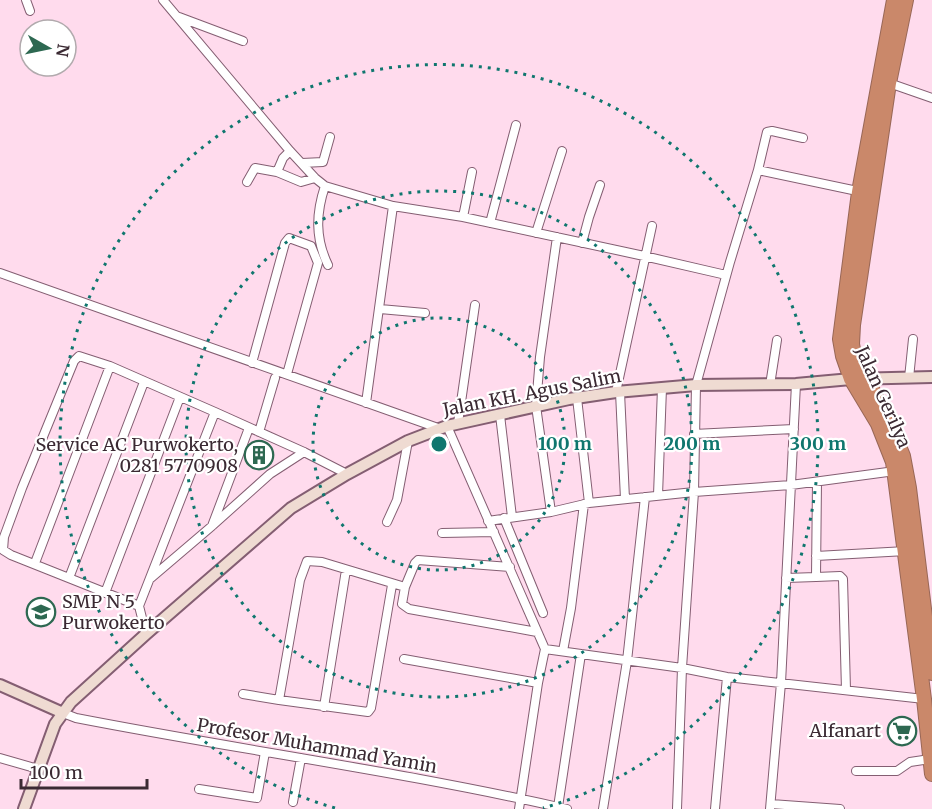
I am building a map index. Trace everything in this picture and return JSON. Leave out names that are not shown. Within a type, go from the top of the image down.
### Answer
[{"type":"highway","name":"Jalan Gerilya","points":[[894,0],[866,193],[852,335],[854,355],[889,422],[903,456],[932,774]]},
{"type":"highway","name":"Jalan Gerilya","points":[[906,0],[866,193],[840,339],[851,379],[885,438],[895,471],[907,519],[906,551],[922,648],[932,668]]},
{"type":"main road","name":"Jalan KH. Agus Salim","points":[[24,809],[55,724],[70,702],[291,508],[408,441],[447,426],[536,406],[618,392],[696,385],[770,385],[851,379],[932,377]]},
{"type":"main road","points":[[0,685],[63,713]]},
{"type":"street","points":[[26,0],[30,11]]},
{"type":"street","points":[[163,0],[290,151],[325,186],[393,206],[463,217],[726,275]]},
{"type":"street","points":[[177,17],[243,41]]},
{"type":"street","points":[[889,83],[932,98]]},
{"type":"street","points":[[490,223],[516,125]]},
{"type":"street","points":[[677,809],[682,668],[694,492],[696,385],[767,132],[772,131],[803,138]]},
{"type":"street","points":[[302,163],[323,162],[330,137]]},
{"type":"street","points":[[277,172],[283,158],[290,151]]},
{"type":"street","points":[[536,233],[562,151]]},
{"type":"street","points":[[247,182],[255,168],[277,172],[301,182],[315,178]]},
{"type":"street","points":[[758,170],[866,193]]},
{"type":"street","points":[[463,217],[472,172]]},
{"type":"street","points":[[582,243],[600,185]]},
{"type":"street","points":[[325,186],[320,201],[317,233],[328,265]]},
{"type":"street","points":[[366,403],[393,206]]},
{"type":"street","points":[[625,499],[618,392],[644,256],[652,226]]},
{"type":"street","points":[[551,512],[536,406],[556,237]]},
{"type":"street","points":[[252,363],[282,252],[287,240],[292,238],[311,246],[318,263],[287,374]]},
{"type":"street","points":[[0,273],[366,403],[447,426]]},
{"type":"street","points":[[475,305],[447,426],[545,649],[519,809]]},
{"type":"street","points":[[380,309],[425,313]]},
{"type":"street","points":[[909,378],[914,339]]},
{"type":"street","points":[[770,385],[777,340]]},
{"type":"street","points":[[139,606],[5,552],[2,545],[22,488],[76,358],[83,356],[110,366],[304,452],[347,474]]},
{"type":"street","points":[[35,563],[110,366]]},
{"type":"street","points":[[259,432],[275,378]]},
{"type":"street","points":[[69,578],[144,382]]},
{"type":"street","points":[[796,384],[782,683],[770,806],[840,809]]},
{"type":"street","points":[[658,495],[662,388]]},
{"type":"street","points":[[105,593],[180,397]]},
{"type":"street","points":[[563,651],[586,504],[577,398]]},
{"type":"street","points":[[146,634],[139,606],[215,412]]},
{"type":"street","points":[[500,415],[508,518],[543,613]]},
{"type":"street","points":[[212,526],[249,428]]},
{"type":"street","points":[[694,434],[794,429]]},
{"type":"street","points":[[387,522],[397,500],[408,441]]},
{"type":"street","points":[[151,579],[270,474],[304,452]]},
{"type":"street","points":[[488,521],[625,499],[791,485],[895,471]]},
{"type":"street","points":[[816,482],[816,577]]},
{"type":"street","points":[[603,809],[627,661],[645,497]]},
{"type":"street","points":[[442,533],[494,532]]},
{"type":"street","points":[[816,556],[906,551]]},
{"type":"street","points":[[524,565],[511,568],[418,560],[405,587],[402,604],[409,609],[537,632]]},
{"type":"street","points":[[279,700],[300,580],[307,561],[322,562],[392,585],[405,587]]},
{"type":"street","points":[[324,707],[345,570]]},
{"type":"street","points":[[786,578],[840,576],[843,579],[846,690]]},
{"type":"street","points":[[243,694],[364,713],[370,710],[392,585]]},
{"type":"street","points":[[545,649],[682,668],[728,677],[924,699]]},
{"type":"street","points":[[558,807],[582,654]]},
{"type":"street","points":[[404,659],[538,683]]},
{"type":"street","points":[[715,809],[728,677]]},
{"type":"street","name":"Profesor Muhammad Yamin","points":[[63,713],[87,720],[521,797],[567,809]]},
{"type":"street","points":[[199,789],[257,798],[265,752]]},
{"type":"street","points":[[0,758],[38,769]]},
{"type":"street","points":[[293,802],[301,758]]},
{"type":"street","points":[[856,771],[897,771],[910,762],[930,759]]},
{"type":"place","name":"Service AC Purwokerto, 0281 5770908","points":[[259,455]]},
{"type":"place","name":"SMP N 5 Purwokerto","points":[[41,612]]},
{"type":"place","name":"Alfanart","points":[[902,731]]}]
